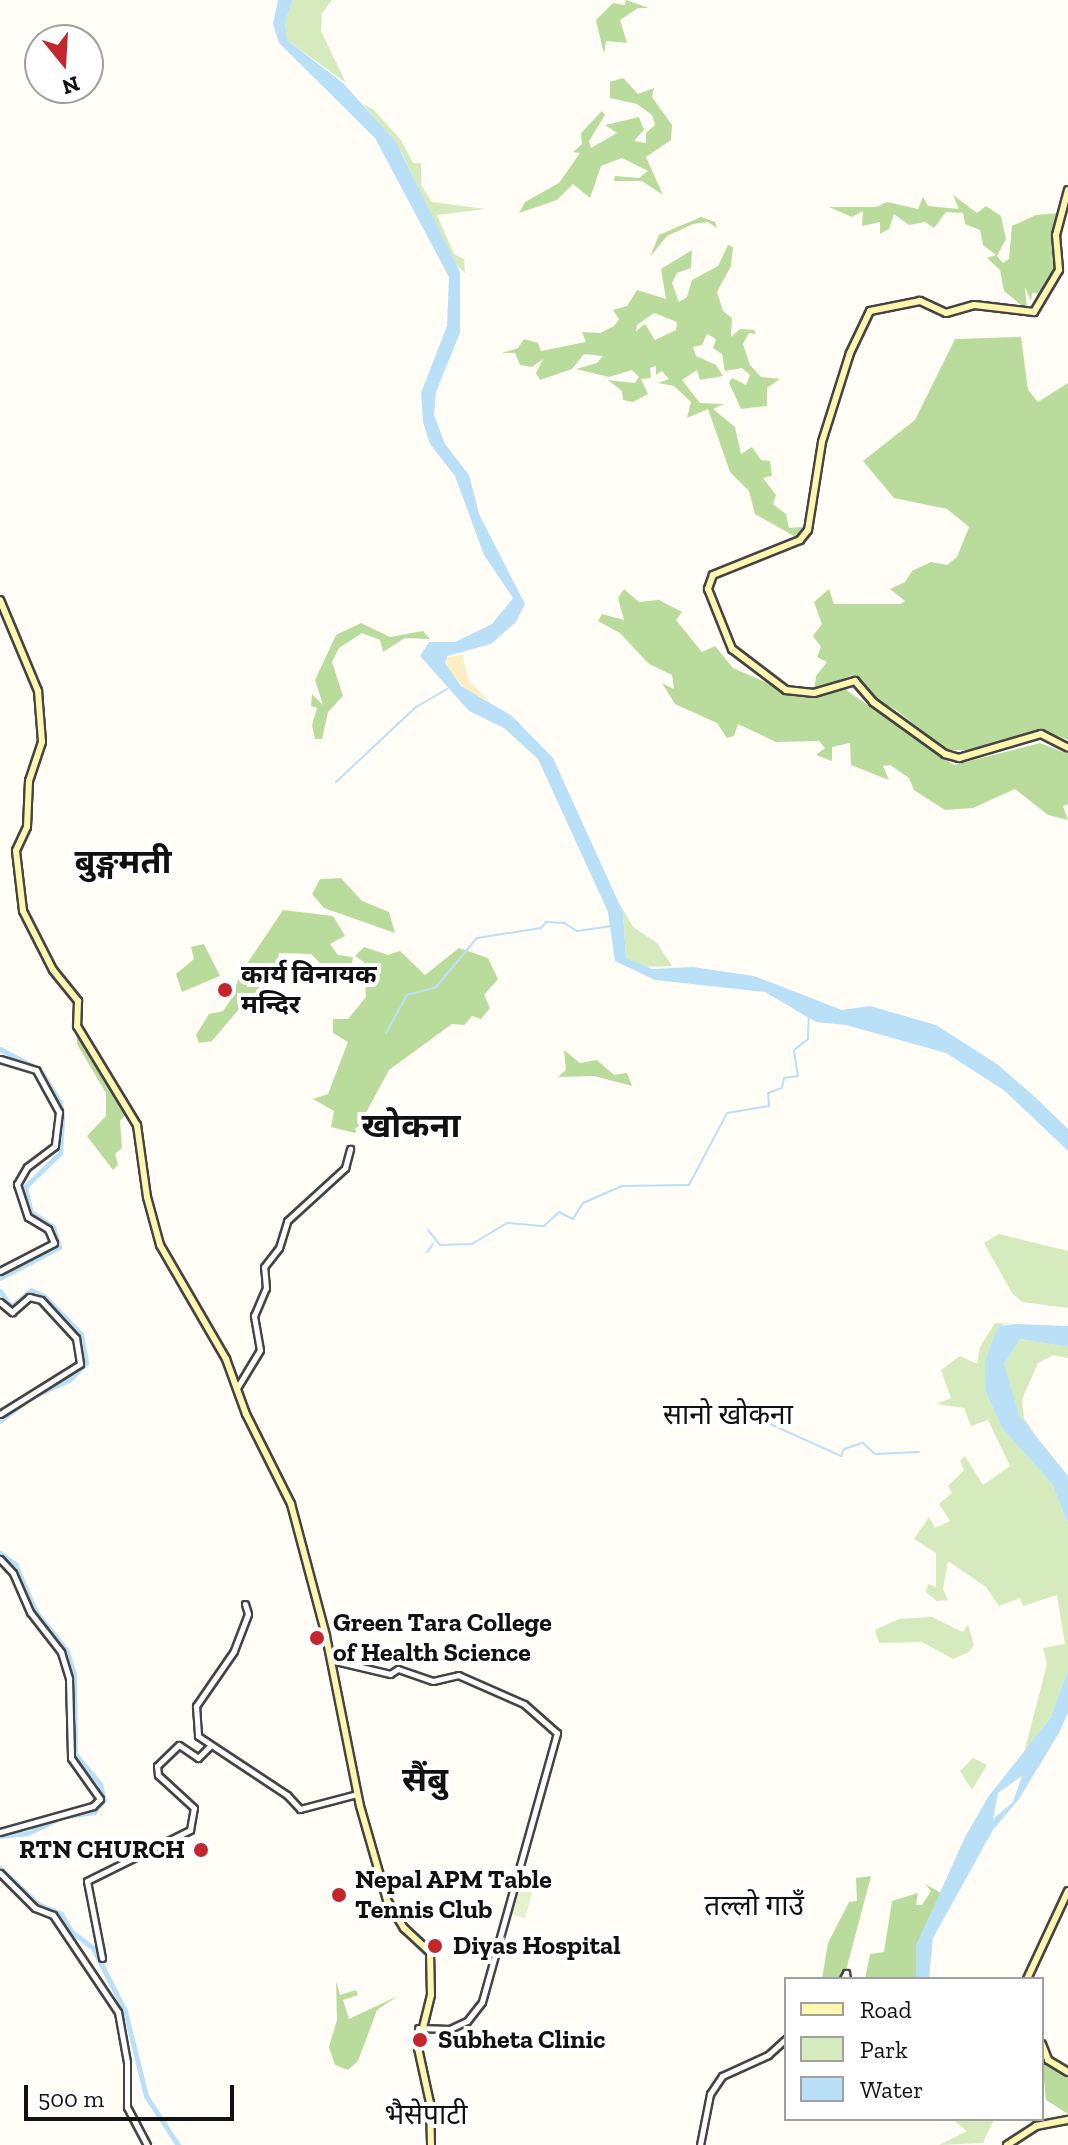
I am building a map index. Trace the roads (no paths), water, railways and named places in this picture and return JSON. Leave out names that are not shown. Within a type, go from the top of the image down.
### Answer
[{"type":"main road","points":[[1068,190],[1056,235],[1059,270],[1034,312],[974,305],[946,313],[920,301],[870,311],[850,353],[822,442],[808,530],[793,543],[713,575],[708,589],[732,649],[786,690],[814,693],[855,681],[873,702],[945,754],[959,758],[1041,734],[1068,748]]},
{"type":"main road","points":[[0,600],[38,691],[42,742],[29,781],[27,827],[16,851],[19,892],[38,946],[79,1005],[77,1017],[88,1048],[137,1125],[147,1197],[160,1245],[226,1359],[236,1389],[287,1491],[331,1660],[357,1794],[391,1911],[425,1944],[430,1953],[431,1995],[420,2028],[418,2048],[429,2110],[431,2145]]},
{"type":"main road","points":[[1028,1977],[1068,1891]]},
{"type":"main road","points":[[1044,2049],[1048,2060],[1068,2072]]},
{"type":"main road","points":[[1007,2145],[1036,2126],[1068,2120]]},
{"type":"street","points":[[0,1059],[36,1070],[59,1112],[55,1146],[27,1167],[17,1184],[28,1217],[48,1229],[54,1243],[0,1271]]},
{"type":"street","points":[[236,1389],[260,1350],[254,1316],[266,1288],[264,1267],[279,1248],[287,1221],[345,1168],[350,1149]]},
{"type":"street","points":[[0,1302],[12,1312],[34,1296],[76,1338],[80,1364],[0,1414]]},
{"type":"street","points":[[0,1559],[63,1656],[71,1758],[100,1799],[93,1806],[0,1832]]},
{"type":"street","points":[[245,1604],[248,1614],[234,1651],[196,1706],[198,1736],[287,1795],[300,1809],[357,1794]]},
{"type":"street","points":[[331,1660],[390,1674],[398,1669],[433,1681],[458,1675],[524,1704],[557,1733],[482,2002],[460,2025],[420,2028]]},
{"type":"street","points":[[102,1958],[87,1881],[190,1830],[194,1808],[158,1775],[157,1766],[179,1745],[198,1758],[210,1746]]},
{"type":"street","points":[[0,1873],[35,1908],[53,1915],[118,2012],[127,2062],[127,2107],[147,2145]]},
{"type":"street","points":[[700,2145],[710,2094],[722,2076],[768,2055],[784,2041]]},
{"type":"water","points":[[278,0],[293,0],[285,22],[287,40],[343,83],[396,142],[460,272],[460,333],[436,392],[434,415],[445,444],[469,475],[479,514],[525,604],[516,622],[491,644],[447,656],[445,663],[461,686],[512,716],[553,758],[623,912],[626,958],[652,969],[693,967],[754,976],[842,1010],[870,1006],[936,1025],[997,1064],[1035,1097],[1068,1129],[1068,1151],[1005,1091],[946,1053],[846,1025],[816,1022],[765,992],[655,980],[615,961],[608,912],[538,759],[504,728],[469,711],[420,656],[429,642],[455,642],[492,624],[513,598],[484,555],[455,476],[430,444],[423,422],[421,393],[447,326],[449,277],[375,138],[279,43],[273,24]]},
{"type":"water","points":[[999,1326],[1068,1326],[1068,1347],[1020,1339],[1004,1364],[1019,1415],[1068,1476],[1068,1524],[1052,1484],[1002,1428],[986,1393],[985,1363],[993,1339]]},
{"type":"water","points":[[1068,1670],[1068,1713],[1059,1733],[1019,1799],[993,1830],[933,1938],[929,1977],[916,1977],[916,1946],[965,1837],[988,1797],[1051,1717]],"holes":[[[1022,1776],[1013,1802],[993,1819],[998,1793]]]},
{"type":"waterway","points":[[336,782],[416,707],[447,689]]},
{"type":"waterway","points":[[386,1033],[407,995],[436,987],[477,938],[541,928],[546,922],[564,923],[577,931],[613,926]]},
{"type":"waterway","points":[[428,1230],[440,1245],[472,1244],[507,1223],[544,1226],[559,1212],[573,1219],[583,1203],[622,1186],[689,1185],[727,1113],[769,1106],[768,1093],[782,1088],[784,1078],[798,1076],[794,1050],[808,1039],[809,1014]]},
{"type":"waterway","points":[[0,1049],[40,1070],[60,1102],[62,1118],[60,1153],[25,1187],[31,1212],[53,1227],[59,1247],[0,1278]]},
{"type":"waterway","points":[[427,1252],[433,1244]]},
{"type":"waterway","points":[[0,1291],[11,1307],[31,1290],[44,1296],[81,1334],[86,1363],[69,1380],[29,1398],[0,1421]]},
{"type":"waterway","points":[[761,1420],[841,1456],[844,1449],[863,1443],[875,1454],[919,1452]]},
{"type":"waterway","points":[[0,1553],[15,1564],[36,1612],[67,1651],[74,1674],[75,1754],[100,1784],[104,1800],[94,1812],[64,1816],[28,1833],[0,1836]]},
{"type":"waterway","points":[[0,1868],[38,1904],[61,1914],[72,1932],[93,1948],[125,2011],[146,2096],[178,2145]]},
{"type":"place","name":"कार्य विनायक मन्दिर","points":[[225,990]]},
{"type":"place","name":"Green Tara College of Health Science","points":[[317,1638]]},
{"type":"place","name":"RTN CHURCH","points":[[201,1850]]},
{"type":"place","name":"Nepal APM Table Tennis Club","points":[[339,1895]]},
{"type":"place","name":"Diyas Hospital","points":[[435,1946]]},
{"type":"place","name":"Subheta Clinic","points":[[420,2040]]},
{"type":"district","name":"बुङ्गमती","points":[[123,862]]},
{"type":"district","name":"खोकना","points":[[411,1126]]},
{"type":"district","name":"सानो खोकना","points":[[728,1415]]},
{"type":"district","name":"सैंबु","points":[[425,1780]]},
{"type":"district","name":"तल्लो गाउँ","points":[[754,1906]]},
{"type":"district","name":"भैसेपाटी","points":[[426,2115]]}]
